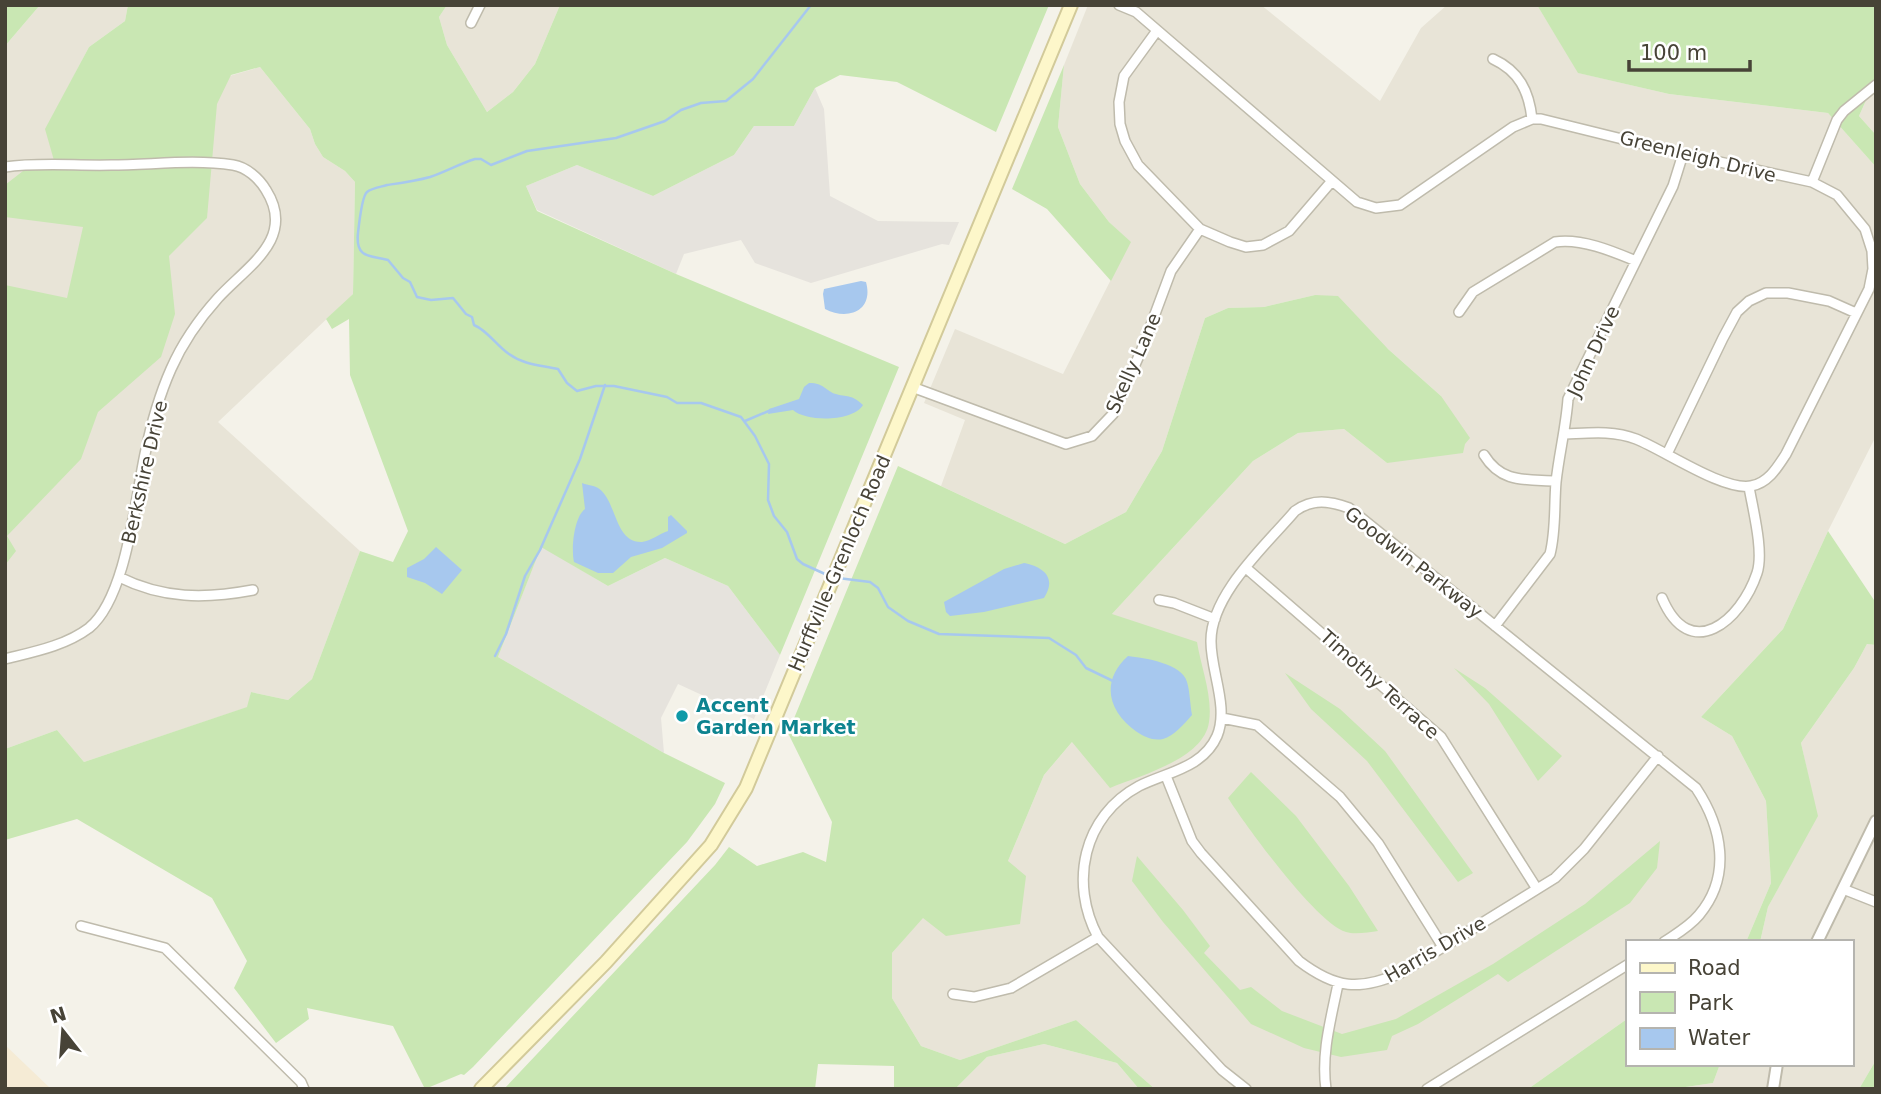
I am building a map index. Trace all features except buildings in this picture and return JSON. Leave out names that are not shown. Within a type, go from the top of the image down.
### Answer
[{"type":"main road","name":"Hurffville-Grenloch Road","points":[[481,1089],[606,962],[711,845],[733,812],[751,775],[1071,5]]},
{"type":"street","points":[[471,23],[480,5]]},
{"type":"street","points":[[1119,5],[1136,12],[1331,182],[1366,206],[1387,208],[1400,205],[1513,127],[1532,119],[1522,82],[1505,65],[1493,59]]},
{"type":"street","points":[[1156,32],[1124,76],[1119,102],[1120,124],[1125,141],[1138,165],[1200,229],[1246,247],[1263,245],[1289,232],[1331,182]]},
{"type":"street","points":[[1812,182],[1837,120],[1876,85]]},
{"type":"street","name":"Greenleigh Drive","points":[[1532,119],[1550,120],[1683,154],[1812,182],[1837,195],[1865,229],[1872,251],[1869,289],[1786,454],[1767,479],[1749,487]]},
{"type":"street","name":"John Drive","points":[[1495,626],[1550,554],[1556,481],[1566,434],[1568,399],[1673,186],[1683,154]]},
{"type":"street","name":"Berkshire Drive","points":[[5,167],[234,165],[258,179],[271,200],[274,230],[266,251],[216,300],[172,366],[153,421],[119,578],[107,607],[91,626],[74,638],[5,659]]},
{"type":"street","name":"Skelly Lane","points":[[912,387],[1066,444],[1092,436],[1113,414],[1142,349],[1171,271],[1200,229]]},
{"type":"street","points":[[1459,312],[1473,292],[1555,242],[1563,241],[1613,251],[1636,261]]},
{"type":"street","points":[[1667,454],[1723,338],[1737,312],[1749,301],[1766,293],[1788,293],[1829,301],[1856,313]]},
{"type":"street","points":[[1566,434],[1599,432],[1634,438],[1729,485],[1749,487],[1759,562],[1749,592],[1735,613],[1725,623],[1708,631],[1692,632],[1672,619],[1662,598]]},
{"type":"street","points":[[1484,455],[1491,467],[1500,474],[1556,481]]},
{"type":"street","name":"Goodwin Parkway","points":[[1222,718],[1210,639],[1224,594],[1295,511],[1312,502],[1334,502],[1349,508],[1696,788],[1710,809],[1721,856],[1706,905],[1698,917],[1667,940]]},
{"type":"street","name":"Timothy Terrace","points":[[1246,568],[1441,737],[1537,889]]},
{"type":"street","points":[[119,578],[135,585],[187,597],[219,596],[253,590]]},
{"type":"street","points":[[1160,600],[1215,619]]},
{"type":"street","points":[[1246,1089],[1222,1070],[1098,937],[1091,924],[1085,901],[1085,852],[1095,830],[1123,795],[1198,761],[1216,738],[1222,718],[1257,725],[1340,797],[1378,844],[1443,947]]},
{"type":"street","name":"Harris Drive","points":[[1338,984],[1362,986],[1401,974],[1567,868],[1658,757]]},
{"type":"street","points":[[1166,776],[1192,841],[1201,853],[1300,961],[1318,975],[1338,984],[1325,1046],[1326,1089]]},
{"type":"street","points":[[1818,940],[1876,821]]},
{"type":"street","points":[[1843,889],[1876,902]]},
{"type":"street","points":[[81,926],[165,948],[304,1089]]},
{"type":"street","points":[[953,994],[974,996],[1011,988],[1098,937]]},
{"type":"street","points":[[1427,1089],[1626,966]]},
{"type":"street","points":[[1773,1089],[1777,1066]]},
{"type":"shaded area","points":[[40,5],[128,5],[125,21],[89,47],[46,129],[260,67],[310,129],[323,157],[345,171],[355,182],[353,294],[218,422],[360,551],[312,679],[288,700],[251,692],[248,707],[84,762],[57,730],[5,749],[5,46]]},
{"type":"shaded area","points":[[447,5],[560,5],[535,64],[513,92],[487,112],[447,45],[439,17]]},
{"type":"shaded area","points":[[1088,5],[1261,5],[1380,101],[1421,28],[1447,5],[1537,5],[1579,73],[1669,94],[1828,113],[1876,167],[1876,436],[1783,629],[1701,717],[1732,736],[1766,801],[1771,883],[1747,940],[1626,940],[1626,1020],[1528,1089],[1155,1089],[1076,1020],[960,1060],[921,1046],[892,998],[892,953],[923,917],[1008,861],[1044,775],[1073,741],[1111,615],[1253,461],[1298,433],[1344,429],[1387,463],[1441,396],[1388,349],[1315,295],[1264,307],[1228,308],[1205,318],[1162,451],[1126,512],[1065,544],[941,486],[965,420],[924,403],[955,329],[1063,374],[1130,242],[1109,222],[1080,184],[1058,127],[1064,65]]},
{"type":"shaded area","points":[[1876,78],[1876,135],[1859,116]]},
{"type":"shaded area","points":[[815,88],[824,109],[830,196],[878,221],[959,222],[949,245],[942,244],[811,283],[755,263],[741,240],[684,254],[676,274],[537,210],[526,186],[577,165],[653,196],[734,155],[754,126],[794,126]]},
{"type":"shaded area","points":[[541,546],[608,586],[665,558],[728,586],[780,655],[754,719],[678,684],[661,718],[664,753],[498,657]]},
{"type":"shaded area","points":[[1867,644],[1876,645],[1876,1060],[1859,1089],[1672,1089],[1713,1083],[1719,1066],[1853,1066],[1853,940],[1760,940],[1768,907],[1817,816],[1801,743],[1854,668]]},
{"type":"shaded area","points":[[1044,1044],[1117,1063],[1139,1089],[955,1089],[987,1057]]},
{"type":"shaded area","points":[[5,1045],[51,1089],[5,1089]]},
{"type":"green space","points":[[5,5],[40,5],[5,46]]},
{"type":"green space","points":[[128,5],[447,5],[439,17],[447,45],[487,112],[513,92],[535,64],[560,5],[1049,5],[996,132],[897,82],[840,75],[815,88],[794,126],[754,126],[734,155],[653,196],[577,165],[526,186],[537,211],[676,274],[899,367],[780,655],[728,586],[665,558],[608,586],[541,547],[498,657],[664,753],[725,783],[715,804],[687,842],[473,1067],[464,1075],[425,1089],[393,1026],[307,1008],[309,1019],[276,1043],[234,988],[247,961],[212,898],[77,819],[5,840],[5,749],[57,730],[84,762],[247,707],[251,692],[288,700],[312,679],[360,551],[393,562],[408,531],[350,375],[349,319],[332,329],[326,319],[353,294],[355,182],[345,171],[323,157],[310,129],[260,67],[231,75],[217,104],[207,218],[169,256],[175,314],[161,357],[98,412],[81,459],[7,536],[16,551],[5,565],[5,285],[67,298],[83,227],[5,217],[5,185],[32,164],[55,164],[45,129],[89,47],[125,21]]},
{"type":"green space","points":[[1537,5],[1876,5],[1876,78],[1859,116],[1876,135],[1876,167],[1828,113],[1669,94],[1578,73]]},
{"type":"green space","points":[[1064,65],[1058,127],[1080,184],[1109,222],[1131,242],[1111,281],[1047,209],[1012,189]]},
{"type":"green space","points":[[1315,295],[1338,296],[1388,349],[1441,396],[1470,438],[1463,453],[1387,463],[1344,429],[1298,433],[1253,461],[1112,614],[1197,642],[1210,712],[1205,735],[1184,756],[1110,788],[1072,742],[1044,775],[1008,861],[1026,876],[1020,924],[946,936],[923,918],[892,953],[892,998],[921,1046],[960,1060],[1076,1020],[1155,1089],[1139,1089],[1117,1063],[1044,1044],[987,1057],[955,1089],[894,1089],[894,1066],[818,1064],[815,1089],[504,1089],[729,847],[757,866],[803,852],[826,862],[832,822],[788,733],[898,466],[1065,544],[1126,512],[1162,451],[1205,318],[1228,308],[1264,307]]},
{"type":"green space","points":[[1828,531],[1876,603],[1876,645],[1867,644],[1854,668],[1801,743],[1818,816],[1768,907],[1760,940],[1747,940],[1771,883],[1766,801],[1732,736],[1701,717],[1783,629]]},
{"type":"green space","points":[[1454,668],[1485,688],[1562,756],[1538,781],[1489,704]]},
{"type":"green space","points":[[1285,673],[1340,709],[1385,751],[1473,873],[1458,882],[1367,761],[1311,709]]},
{"type":"green space","points":[[1251,772],[1296,816],[1349,886],[1378,931],[1350,933],[1333,925],[1283,872],[1228,798]]},
{"type":"green space","points":[[1660,841],[1657,868],[1630,903],[1508,982],[1498,974],[1418,1024],[1392,1036],[1387,1050],[1341,1057],[1304,1048],[1251,1024],[1163,922],[1132,881],[1137,856],[1210,946],[1204,953],[1240,990],[1251,987],[1282,1011],[1342,1034],[1396,1019],[1493,964],[1585,904]]},
{"type":"green space","points":[[1626,1020],[1626,1066],[1719,1066],[1713,1083],[1672,1089],[1528,1089]]},
{"type":"green space","points":[[1876,1060],[1876,1089],[1859,1089]]},
{"type":"water","points":[[866,282],[866,300],[857,311],[842,314],[825,309],[824,289]]},
{"type":"water","points":[[809,383],[853,398],[863,405],[858,411],[840,417],[808,417],[793,410],[768,414],[769,409],[799,399],[804,387]]},
{"type":"water","points":[[582,483],[596,487],[604,494],[621,529],[633,540],[642,542],[668,531],[668,517],[671,515],[687,533],[662,548],[631,557],[613,573],[598,573],[574,562],[574,534],[578,519],[585,509]]},
{"type":"water","points":[[436,547],[462,570],[442,594],[425,583],[407,577],[407,568],[424,559]]},
{"type":"water","points":[[1024,563],[1037,567],[1049,579],[1044,598],[984,612],[950,616],[946,612],[944,602],[1004,569]]},
{"type":"water","points":[[1128,656],[1170,666],[1178,670],[1187,682],[1192,715],[1179,729],[1163,739],[1140,734],[1127,724],[1114,706],[1111,686],[1119,666]]},
{"type":"waterway","points":[[811,5],[753,79],[726,101],[701,103],[681,110],[665,121],[616,138],[527,151],[491,165],[481,159],[475,159],[430,177],[371,190],[364,199],[358,242],[359,248],[366,255],[388,260],[403,278],[410,282],[417,297],[431,300],[453,298],[466,314],[472,317],[474,325],[509,354],[527,363],[558,369],[567,383],[577,391],[596,386],[614,386],[667,397],[677,403],[701,403],[741,417],[755,436],[769,464],[768,500],[774,516],[787,532],[797,559],[825,574]]},
{"type":"waterway","points":[[495,656],[506,634],[525,576],[540,550],[580,459],[605,385]]},
{"type":"waterway","points":[[745,421],[771,410]]},
{"type":"waterway","points":[[838,578],[870,582],[878,588],[888,607],[908,621],[939,634],[1049,638],[1076,655],[1086,668],[1113,681]]},
{"type":"place","name":"Accent Garden Market","points":[[682,716]]}]
